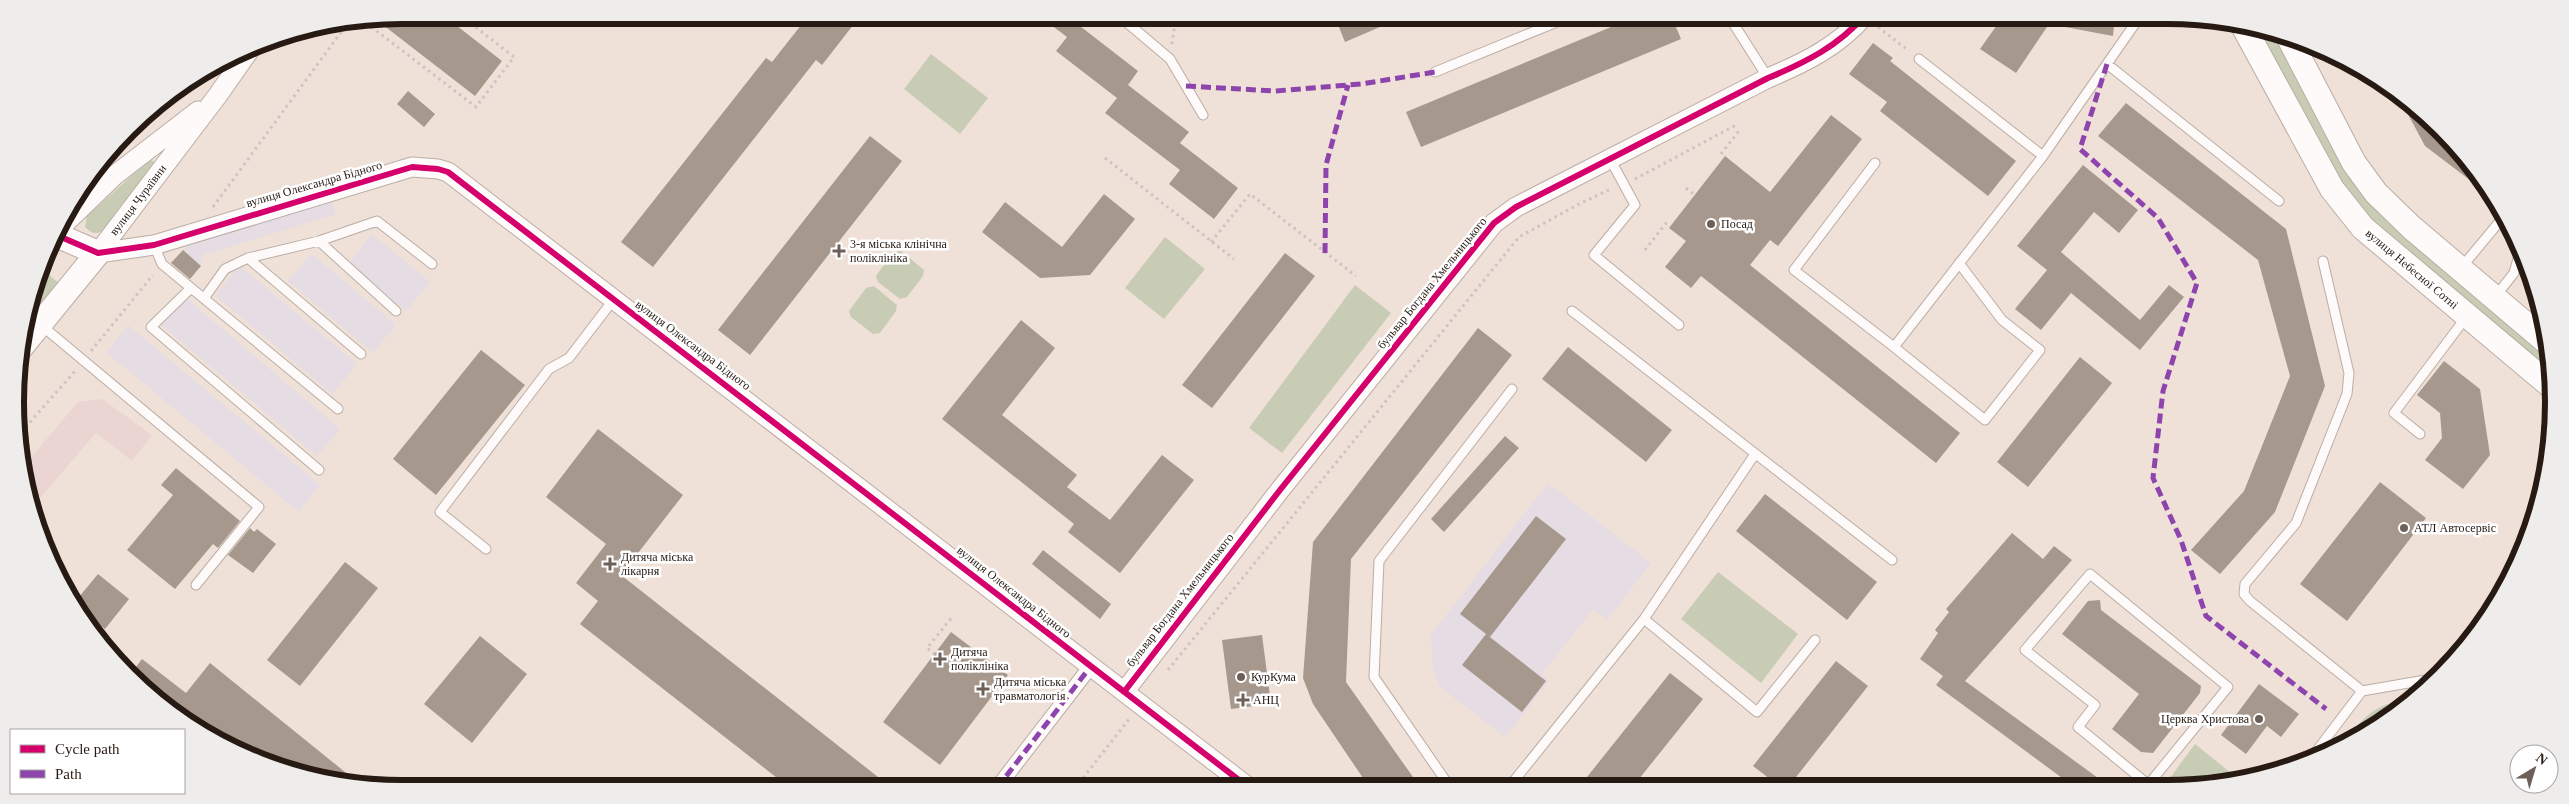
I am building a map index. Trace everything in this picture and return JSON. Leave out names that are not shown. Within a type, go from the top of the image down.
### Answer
[{"type":"street","name":"бульвар Богдана Хмельницького","points":[[1124,692],[1280,490],[1494,223],[1516,206],[1768,78],[1811,60],[1858,24]]},
{"type":"street","name":"вулиця Небесної Сотні","points":[[2247,32],[2332,189],[2364,228],[2544,380]]},
{"type":"street","points":[[2293,46],[2354,163],[2376,193],[2460,269],[2539,336]]},
{"type":"street","name":"вулиця Чураївни","points":[[29,338],[98,253],[243,59]]},
{"type":"street","name":"вулиця Чураївни","points":[[72,216],[115,175],[218,95]]},
{"type":"street","name":"вулиця Олександра Бідного","points":[[98,253],[154,245],[412,167],[438,169],[448,172],[1238,780]]},
{"type":"street","points":[[62,237],[98,253]]},
{"type":"street","points":[[1003,780],[1091,666]]},
{"type":"lane","points":[[1129,24],[1170,59],[1203,115]]},
{"type":"lane","points":[[1435,72],[1552,24]]},
{"type":"lane","points":[[1734,24],[1768,78]]},
{"type":"lane","points":[[1894,347],[2043,156],[2135,24]]},
{"type":"lane","points":[[1919,59],[2043,156]]},
{"type":"lane","points":[[2107,64],[2280,201]]},
{"type":"lane","points":[[1610,159],[1635,205],[1594,255],[1679,325]]},
{"type":"lane","points":[[1875,163],[1794,270],[1985,420],[2040,350],[2002,320],[1959,264]]},
{"type":"lane","points":[[205,297],[225,269],[248,258],[318,241],[377,221],[432,264]]},
{"type":"lane","points":[[2460,269],[2500,223]]},
{"type":"lane","points":[[318,241],[396,311]]},
{"type":"lane","points":[[154,245],[162,264],[205,297],[338,409]]},
{"type":"lane","points":[[248,258],[361,354]]},
{"type":"lane","points":[[2322,261],[2349,374],[2348,394],[2299,516],[2290,530],[2245,584],[2244,594],[2250,602],[2362,691]]},
{"type":"lane","points":[[2494,297],[2514,273],[2517,261]]},
{"type":"lane","points":[[191,288],[151,327],[319,470]]},
{"type":"lane","points":[[486,549],[440,512],[549,370],[569,358],[614,299]]},
{"type":"lane","points":[[1572,311],[1892,560]]},
{"type":"lane","points":[[2420,434],[2394,413],[2467,316]]},
{"type":"lane","points":[[41,325],[85,359],[259,507],[196,585]]},
{"type":"lane","points":[[1445,780],[1374,678],[1380,561],[1512,389]]},
{"type":"lane","points":[[1515,780],[1644,619],[1755,454]]},
{"type":"lane","points":[[2143,780],[2078,727],[2095,706],[2025,650],[2090,574],[2228,687],[2153,780]]},
{"type":"lane","points":[[1644,619],[1757,712],[1815,640]]},
{"type":"lane","points":[[2319,748],[2362,691],[2422,681]]},
{"type":"path","points":[[370,26],[476,107],[514,57],[472,24]]},
{"type":"path","points":[[1170,59],[1175,24]]},
{"type":"path","points":[[1875,24],[1919,59]]},
{"type":"path","points":[[207,214],[344,28]]},
{"type":"path","points":[[1163,675],[1519,237],[1579,204],[1624,184],[1738,124]]},
{"type":"path","points":[[1721,154],[1739,131]]},
{"type":"path","points":[[1105,158],[1234,259]]},
{"type":"path","points":[[1686,188],[1695,195]]},
{"type":"path","points":[[1211,242],[1250,194],[1356,276]]},
{"type":"path","points":[[1645,250],[1667,222]]},
{"type":"path","points":[[25,429],[162,264]]},
{"type":"path","points":[[935,654],[927,648],[953,616]]},
{"type":"path","points":[[1080,780],[1140,704]]},
{"type":"shaded area","points":[[330,195],[336,214],[203,255],[201,266],[183,250],[191,237]]},
{"type":"shaded area","points":[[372,234],[430,282],[406,311],[349,263]]},
{"type":"shaded area","points":[[312,254],[396,325],[373,353],[288,281]]},
{"type":"shaded area","points":[[240,266],[357,364],[332,394],[215,295]]},
{"type":"shaded area","points":[[184,296],[340,429],[317,456],[160,324]]},
{"type":"shaded area","points":[[128,325],[320,485],[299,512],[106,352]]},
{"type":"shaded area","points":[[102,399],[152,435],[132,461],[96,433],[41,497],[35,492],[28,460],[78,402]]},
{"type":"shaded area","points":[[1548,483],[1651,563],[1607,620],[1593,609],[1542,674],[1549,681],[1505,737],[1439,686],[1433,668],[1431,635]]},
{"type":"green space","points":[[2260,36],[2279,41],[2342,161],[2540,343],[2543,368],[2391,240],[2353,201],[2328,162]]},
{"type":"green space","points":[[931,54],[988,98],[960,134],[904,89]]},
{"type":"green space","points":[[150,159],[156,163],[103,231],[95,233],[87,229],[85,227],[87,216]]},
{"type":"green space","points":[[1165,237],[1205,269],[1164,319],[1125,288]]},
{"type":"green space","points":[[901,251],[924,270],[923,276],[907,297],[900,299],[878,282],[876,276],[893,252]]},
{"type":"green space","points":[[47,273],[60,284],[35,311]]},
{"type":"green space","points":[[1355,285],[1391,313],[1282,453],[1249,428]]},
{"type":"green space","points":[[874,286],[897,305],[896,311],[880,333],[873,334],[851,317],[849,311],[866,288]]},
{"type":"green space","points":[[1718,572],[1798,634],[1761,683],[1681,619]]},
{"type":"green space","points":[[2395,702],[2377,717],[2352,732],[2370,714]]},
{"type":"green space","points":[[2195,744],[2231,773],[2216,777],[2168,780]]},
{"type":"building","points":[[455,24],[502,61],[475,96],[383,25]]},
{"type":"building","points":[[802,24],[854,24],[822,65],[816,60],[653,267],[621,242],[766,58],[772,62]]},
{"type":"building","points":[[1050,24],[1077,24],[1138,71],[1128,85],[1189,132],[1180,143],[1238,188],[1214,219],[1169,184],[1180,170],[1105,113],[1117,98],[1056,51],[1067,37]]},
{"type":"building","points":[[1338,24],[1387,24],[1345,42]]},
{"type":"building","points":[[1618,24],[1675,24],[1681,39],[1421,147],[1406,112]]},
{"type":"building","points":[[1998,24],[2049,24],[2016,73],[1980,49]]},
{"type":"building","points":[[2049,24],[2114,24],[2113,36]]},
{"type":"building","points":[[1873,43],[1893,58],[1890,61],[2016,161],[1988,196],[1880,111],[1887,102],[1849,74]]},
{"type":"building","points":[[408,91],[435,114],[424,127],[397,104]]},
{"type":"building","points":[[2126,103],[2286,229],[2325,386],[2275,512],[2220,574],[2191,550],[2244,491],[2290,376],[2258,260],[2098,136]]},
{"type":"building","points":[[2405,109],[2451,153],[2477,186],[2425,146]]},
{"type":"building","points":[[1831,115],[1862,139],[1778,246],[1770,240],[1750,265],[1960,433],[1936,463],[1701,276],[1691,288],[1665,267],[1686,241],[1669,228],[1725,156],[1770,192]]},
{"type":"building","points":[[870,136],[902,161],[750,355],[718,330]]},
{"type":"building","points":[[2083,165],[2138,210],[2119,233],[2094,212],[2061,252],[2140,320],[2169,285],[2184,297],[2140,350],[2071,293],[2041,330],[2015,309],[2047,270],[2017,246]]},
{"type":"building","points":[[1104,194],[1135,219],[1090,275],[1040,278],[982,232],[1005,202],[1062,247]]},
{"type":"building","points":[[183,250],[201,266],[190,279],[171,263]]},
{"type":"building","points":[[1285,253],[1315,276],[1212,408],[1182,385]]},
{"type":"building","points":[[1021,320],[1055,348],[1002,415],[1077,475],[1067,487],[1110,520],[1162,455],[1194,480],[1120,573],[1068,532],[1074,524],[942,419]]},
{"type":"building","points":[[1478,328],[1512,355],[1351,559],[1346,682],[1415,780],[1364,780],[1313,704],[1303,678],[1313,542]]},
{"type":"building","points":[[1568,347],[1672,430],[1646,462],[1542,379]]},
{"type":"building","points":[[481,350],[525,385],[436,495],[393,459]]},
{"type":"building","points":[[2080,357],[2112,383],[2028,487],[1997,462]]},
{"type":"building","points":[[2444,361],[2480,389],[2490,455],[2463,489],[2425,460],[2442,438],[2440,413],[2417,395]]},
{"type":"building","points":[[598,429],[683,495],[621,575],[882,780],[780,780],[580,624],[598,601],[576,583],[606,544],[546,497]]},
{"type":"building","points":[[1505,436],[1519,448],[1444,532],[1431,519]]},
{"type":"building","points":[[176,468],[240,521],[218,548],[213,544],[175,589],[127,550],[173,495],[161,485]]},
{"type":"building","points":[[2380,482],[2426,518],[2347,621],[2300,584]]},
{"type":"building","points":[[1765,494],[1877,582],[1847,620],[1736,531]]},
{"type":"building","points":[[1536,516],[1566,539],[1490,637],[1460,614]]},
{"type":"building","points":[[250,528],[254,532],[257,529],[276,544],[253,573],[228,555]]},
{"type":"building","points":[[2012,533],[2043,559],[2054,546],[2072,560],[1965,681],[2101,780],[2065,780],[1936,685],[1943,676],[1920,659],[1938,633],[1935,630],[1949,612],[1946,609]]},
{"type":"building","points":[[1043,550],[1111,604],[1100,619],[1032,564]]},
{"type":"building","points":[[345,562],[378,588],[300,686],[267,660]]},
{"type":"building","points":[[98,574],[129,599],[105,629],[91,617],[78,598]]},
{"type":"building","points":[[2100,600],[2101,610],[2201,686],[2200,693],[2153,753],[2141,752],[2112,729],[2139,694],[2062,634],[2088,601]]},
{"type":"building","name":"Дитяча поліклініка","points":[[951,632],[1008,675],[940,765],[883,722]]},
{"type":"building","points":[[1486,634],[1546,681],[1522,712],[1462,665]]},
{"type":"building","points":[[1262,635],[1271,704],[1231,709],[1222,640]]},
{"type":"building","points":[[480,636],[527,674],[472,743],[424,704]]},
{"type":"building","points":[[142,659],[186,693],[210,663],[351,777],[328,773],[280,760],[213,730],[172,702],[135,669]]},
{"type":"building","points":[[1836,661],[1868,686],[1794,780],[1771,780],[1753,766]]},
{"type":"building","points":[[1670,673],[1703,699],[1639,780],[1585,780]]},
{"type":"building","points":[[2259,684],[2299,714],[2281,737],[2267,726],[2246,754],[2221,735]]},
{"type":"marked path","points":[[2107,64],[2080,149],[2158,218],[2197,283],[2163,391],[2153,478],[2181,540],[2206,616],[2326,709]]},
{"type":"marked path","points":[[1186,86],[1275,91],[1361,84],[1435,72]]},
{"type":"marked path","points":[[1325,253],[1326,165],[1348,85]]},
{"type":"marked path","points":[[1003,780],[1091,666]]},
{"type":"cycle path","points":[[1124,692],[1280,490],[1494,223],[1516,207],[1768,78],[1808,60],[1832,45],[1857,24]]},
{"type":"cycle path","points":[[62,237],[98,253],[154,245],[412,167],[438,169],[448,172],[1239,780]]},
{"type":"place","name":"Посад","points":[[1711,224]]},
{"type":"place","name":"3-я міська клінічна поліклініка","points":[[839,251]]},
{"type":"place","name":"АТЛ Автосервіс","points":[[2404,528]]},
{"type":"place","name":"Дитяча міська лікарня","points":[[610,564]]},
{"type":"place","name":"Дитяча поліклініка","points":[[940,659]]},
{"type":"place","name":"КурКума","points":[[1241,677]]},
{"type":"place","name":"Дитяча міська травматологія","points":[[983,689]]},
{"type":"place","name":"АНЦ","points":[[1243,700]]},
{"type":"place","name":"Церква Христова","points":[[2259,719]]}]
